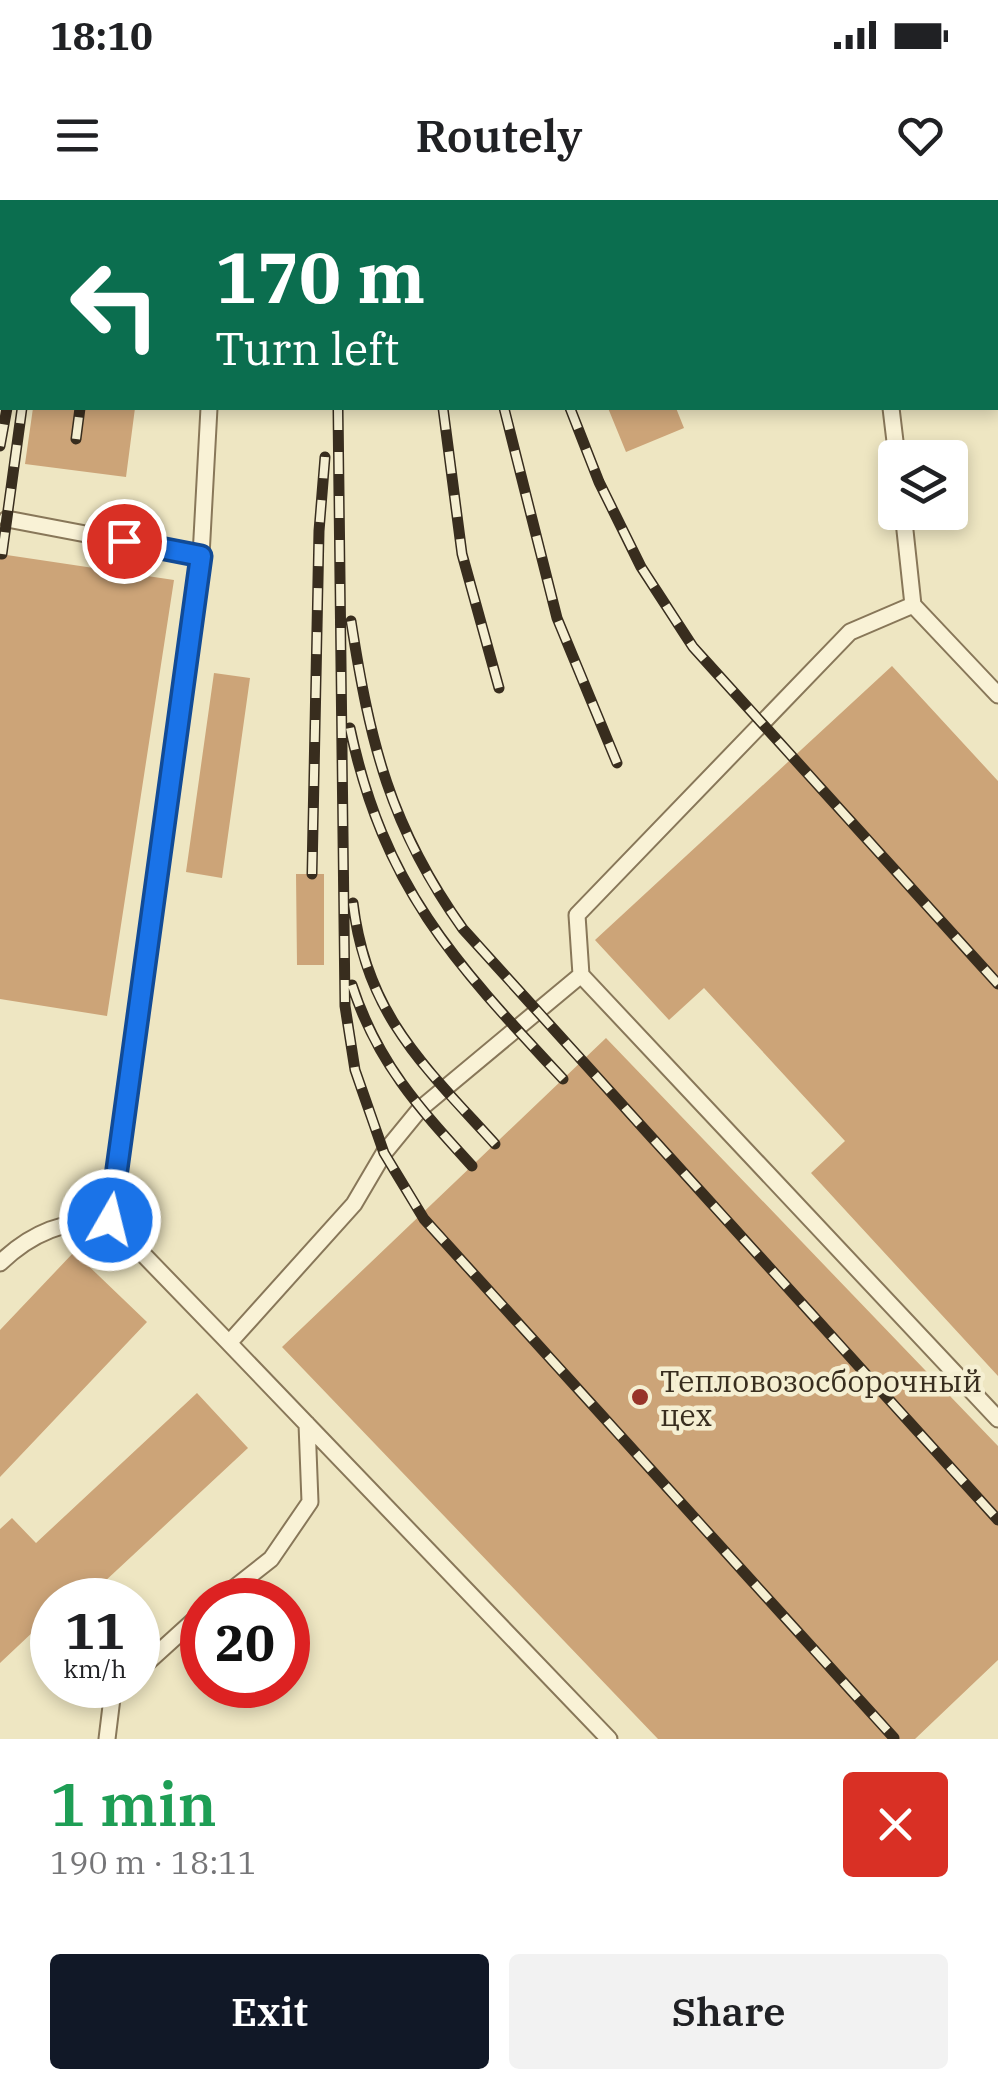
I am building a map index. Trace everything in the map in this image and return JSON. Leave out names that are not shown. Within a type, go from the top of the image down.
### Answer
[{"type":"lane","points":[[110,1220],[201,556],[208,410]]},
{"type":"lane","points":[[891,410],[894,440]]},
{"type":"lane","points":[[7,519],[201,556]]},
{"type":"lane","points":[[904,530],[913,605],[998,695]]},
{"type":"lane","points":[[913,605],[850,632],[577,915],[581,975],[998,1419]]},
{"type":"lane","points":[[230,1342],[354,1204],[384,1153],[420,1109],[581,975]]},
{"type":"lane","points":[[0,1263],[20,1244],[75,1220],[110,1220],[609,1739]]},
{"type":"lane","points":[[246,1578],[270,1559],[310,1502],[307,1424]]},
{"type":"lane","points":[[160,1651],[180,1633]]},
{"type":"lane","points":[[107,1739],[111,1708]]},
{"type":"building","points":[[33,410],[135,410],[126,477],[25,464]]},
{"type":"building","points":[[609,410],[677,410],[684,428],[626,452]]},
{"type":"building","points":[[0,554],[174,580],[107,1016],[0,999]]},
{"type":"building","points":[[892,666],[998,781],[998,1376],[811,1173],[845,1141],[704,988],[669,1020],[595,940]]},
{"type":"building","points":[[214,673],[250,678],[222,878],[186,872]]},
{"type":"building","points":[[296,874],[324,874],[324,965],[297,965]]},
{"type":"building","name":"Тепловозосборочный цех","points":[[606,1038],[998,1446],[998,1660],[915,1739],[658,1739],[282,1347]]},
{"type":"building","points":[[74,1252],[147,1322],[0,1477],[0,1330]]},
{"type":"building","points":[[197,1393],[248,1448],[108,1578],[30,1578],[30,1635],[0,1663],[0,1529],[12,1518],[36,1543]]},
{"type":"railway","points":[[0,446],[7,410]]},
{"type":"railway","points":[[2,554],[22,410]]},
{"type":"railway","points":[[76,439],[80,410]]},
{"type":"railway","points":[[338,410],[345,1006],[355,1070],[384,1153],[424,1219],[894,1738]]},
{"type":"railway","points":[[443,410],[462,554],[499,688]]},
{"type":"railway","points":[[505,410],[557,618],[617,763]]},
{"type":"railway","points":[[571,410],[599,482],[641,567],[693,647],[998,984]]},
{"type":"railway","points":[[312,874],[319,531],[325,457]]},
{"type":"railway","points":[[351,621],[366,706],[400,819],[417,855],[463,929],[998,1520]]},
{"type":"railway","points":[[350,728],[364,784],[404,879],[457,959],[563,1079]]},
{"type":"railway","points":[[353,903],[371,977],[402,1036],[495,1144]]},
{"type":"railway","points":[[352,985],[387,1061],[417,1103],[472,1166]]},
{"type":"place","name":"Тепловозосборочный цех","points":[[640,1397]]},
{"type":"route","points":[[110,1220],[201,556],[124,541]]}]
